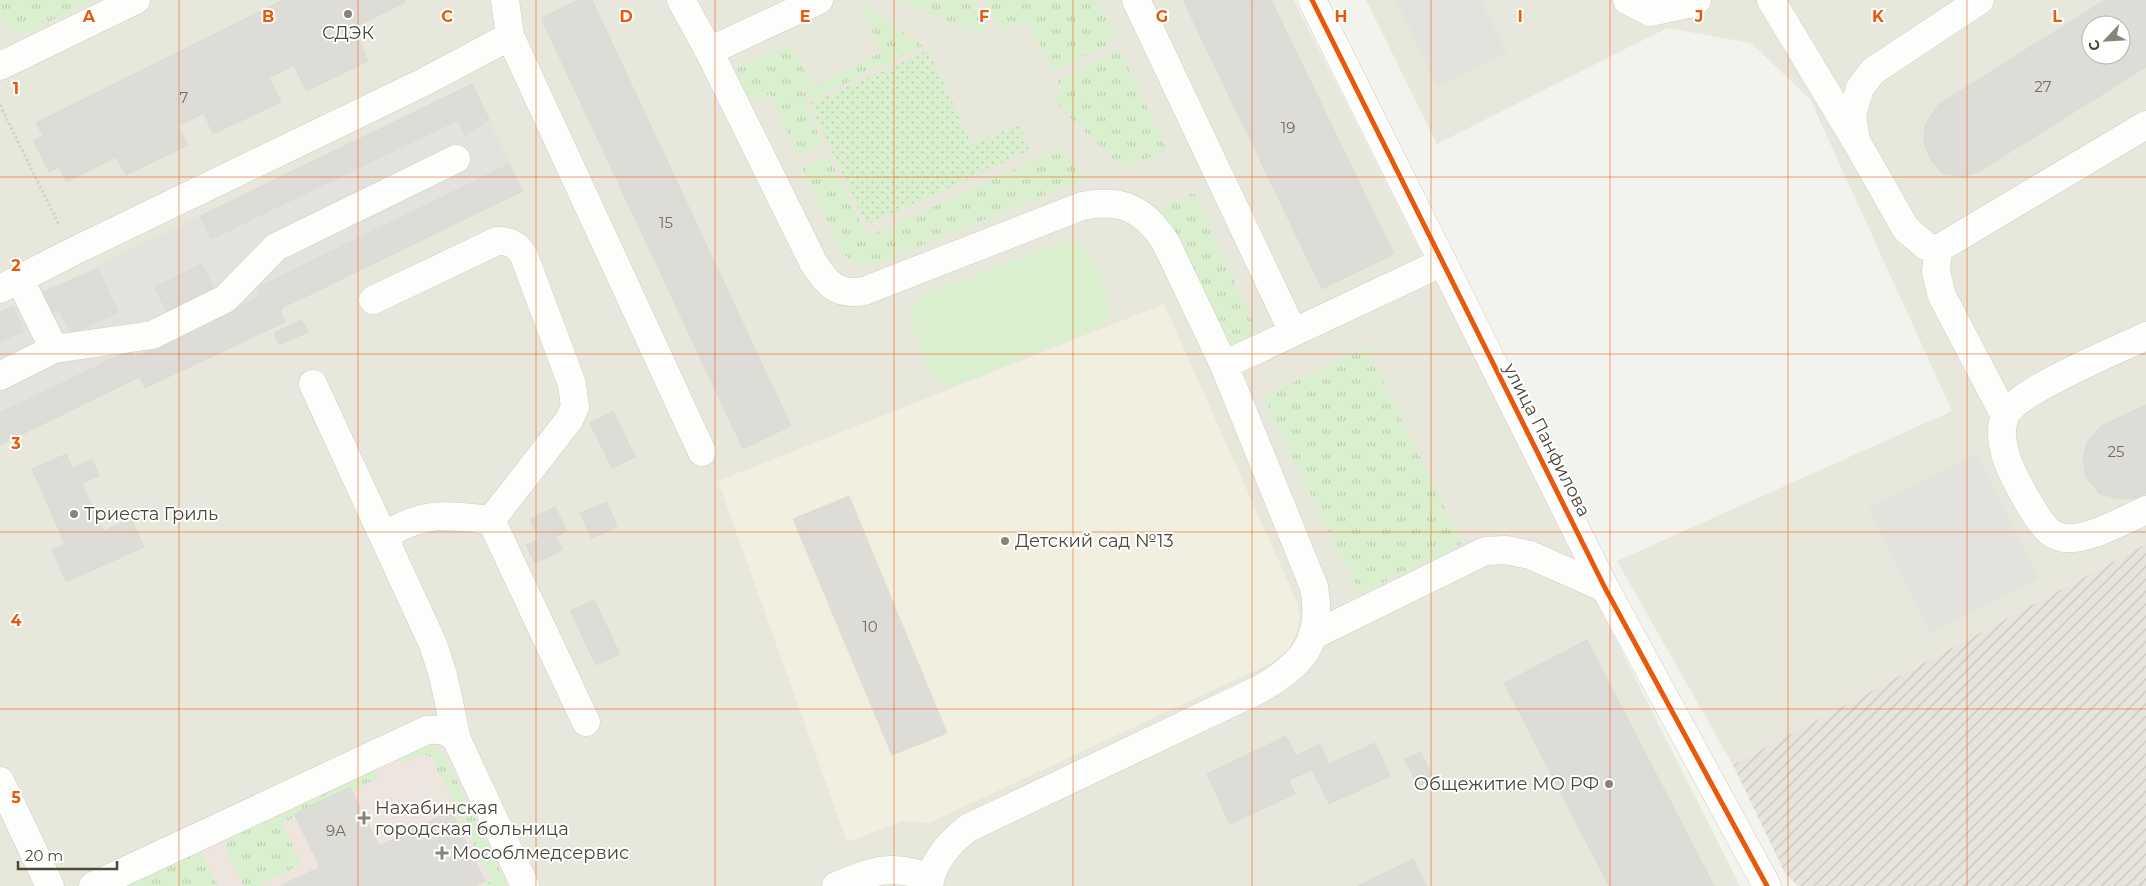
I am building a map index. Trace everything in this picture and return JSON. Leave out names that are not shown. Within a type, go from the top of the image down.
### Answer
[{"type":"street","points":[[0,66],[136,0]]},
{"type":"street","points":[[505,0],[510,36],[702,452]]},
{"type":"street","points":[[680,0],[709,52],[813,262],[830,285],[842,292],[852,294],[864,291],[1082,206],[1108,202],[1119,204],[1138,212],[1156,226],[1166,243],[1224,365],[1314,587],[1318,607],[1312,636],[1303,656],[1277,680],[968,828],[955,838],[944,851],[929,882],[914,872],[882,869],[836,886]]},
{"type":"street","points":[[709,52],[819,0]]},
{"type":"street","points":[[1136,0],[1293,332]]},
{"type":"street","name":"улица Панфилова","points":[[1312,0],[1606,588],[1767,886]]},
{"type":"street","points":[[1627,0],[1650,12],[1693,3],[1697,0]]},
{"type":"street","points":[[1771,0],[1856,141],[1906,229],[1926,246],[1938,249],[2146,125]]},
{"type":"street","points":[[1856,141],[1852,115],[1860,88],[1873,72],[1980,0]]},
{"type":"street","points":[[54,349],[10,285],[72,252],[424,82],[510,36]]},
{"type":"street","points":[[0,376],[54,349],[152,335],[225,299],[276,246],[456,159]]},
{"type":"street","points":[[373,300],[497,241],[509,241],[519,247],[524,256],[572,384],[575,407],[569,420],[491,520]]},
{"type":"street","points":[[1938,249],[1936,272],[1942,296],[2005,416]]},
{"type":"street","points":[[1224,365],[1442,262]]},
{"type":"street","points":[[2146,336],[2040,387],[2016,402],[2005,416],[2001,435],[2005,456],[2035,515],[2051,533],[2063,538],[2080,538],[2146,510]]},
{"type":"street","points":[[313,384],[433,644],[443,675],[457,740],[526,886]]},
{"type":"street","points":[[389,549],[388,540],[391,532],[422,517],[434,516],[491,520]]},
{"type":"street","points":[[491,520],[586,722]]},
{"type":"street","points":[[1312,636],[1485,551],[1506,550],[1530,555],[1606,588]]},
{"type":"street","points":[[93,886],[427,730],[440,729],[451,733],[457,740]]},
{"type":"street","points":[[0,781],[50,886]]},
{"type":"path","points":[[0,105],[72,252]]},
{"type":"shaded area","points":[[0,0],[1294,0],[1740,886],[0,886]]},
{"type":"shaded area","points":[[1366,0],[2146,0],[2146,544],[1733,765],[1617,561],[1952,411],[1810,99],[1751,43],[1667,28],[1437,144]]},
{"type":"shaded area","points":[[1396,0],[1481,0],[1507,53],[1437,86]]},
{"type":"shaded area","points":[[472,84],[523,191],[280,309],[285,322],[145,388],[139,378],[0,444],[0,313]]},
{"type":"shaded area","name":"Детский сад №13","points":[[1164,304],[1296,600],[1300,617],[1296,635],[1288,649],[1273,662],[929,823],[903,821],[847,842],[718,481]]},
{"type":"shaded area","points":[[1977,454],[2039,579],[1930,633],[1868,508]]},
{"type":"shaded area","points":[[2146,544],[2146,886],[1798,886],[1785,873],[1733,765]]},
{"type":"shaded area","name":"Нахабинская городская больница","points":[[418,740],[435,743],[442,749],[510,886],[106,886]]},
{"type":"green space","points":[[0,0],[92,0],[29,32],[21,32],[9,29],[5,25],[1,15]]},
{"type":"green space","points":[[898,0],[972,0],[987,29],[978,33]]},
{"type":"green space","points":[[985,0],[1097,0],[1116,40],[1053,71],[1026,20],[1000,31]]},
{"type":"green space","points":[[859,2],[923,46],[804,103],[823,144],[798,156],[770,94],[748,103],[733,77],[736,69],[791,44],[813,86],[882,52]]},
{"type":"green space","points":[[928,50],[972,145],[1018,124],[1030,150],[866,225],[810,104]]},
{"type":"green space","points":[[1120,50],[1167,150],[1122,168],[1051,98],[1062,91],[1057,80]]},
{"type":"green space","points":[[1059,149],[1086,178],[871,266],[855,262],[842,252],[802,168],[829,157],[867,237]]},
{"type":"green space","points":[[1194,193],[1256,329],[1250,336],[1233,345],[1224,341],[1161,207]]},
{"type":"green space","points":[[1066,241],[1081,242],[1099,275],[1109,311],[1108,317],[1102,325],[954,386],[940,384],[931,374],[912,325],[912,309],[920,296]]},
{"type":"green space","points":[[1366,347],[1462,544],[1360,594],[1263,397]]},
{"type":"green space","points":[[427,744],[438,748],[445,756],[507,886],[482,886],[491,881],[432,758],[423,754],[403,763],[397,753]]},
{"type":"green space","points":[[372,765],[378,778],[282,823],[301,864],[258,886],[244,886],[226,850],[228,840],[237,830]]},
{"type":"green space","points":[[200,849],[218,886],[110,886]]},
{"type":"building","points":[[283,0],[405,0],[405,2],[354,28],[368,61],[306,91],[294,65],[269,78],[281,102],[213,134],[204,113],[178,126],[188,145],[126,175],[116,157],[66,182],[59,167],[49,172],[33,140],[43,136],[36,123]]},
{"type":"building","points":[[579,0],[592,0],[791,426],[743,449],[541,18]]},
{"type":"building","points":[[1183,0],[1271,0],[1394,254],[1322,289]]},
{"type":"building","points":[[2105,0],[2146,0],[2146,67],[1980,171],[1963,177],[1942,173],[1930,159],[1924,143],[1925,125],[1939,104],[2081,15],[2081,65],[2131,65],[2131,15],[2081,15]]},
{"type":"building","points":[[472,84],[489,119],[465,135],[458,120],[211,239],[200,216]]},
{"type":"building","points":[[509,164],[523,191],[280,309],[285,322],[145,388],[139,377],[0,445],[0,413],[130,350],[134,358],[260,296],[257,288]]},
{"type":"building","points":[[202,264],[217,294],[170,318],[155,287]]},
{"type":"building","points":[[98,269],[118,312],[71,334],[59,309],[50,313],[41,293]]},
{"type":"building","points":[[13,306],[24,331],[0,342],[0,312]]},
{"type":"building","points":[[302,320],[308,332],[279,345],[274,333]]},
{"type":"building","points":[[2146,405],[2146,493],[2136,498],[2121,499],[2100,494],[2086,477],[2083,459],[2087,442],[2101,426]]},
{"type":"building","points":[[613,411],[635,457],[612,468],[590,423]]},
{"type":"building","points":[[66,454],[72,468],[92,459],[99,476],[82,483],[103,531],[131,519],[144,547],[66,582],[52,550],[65,544],[32,469]]},
{"type":"building","points":[[849,496],[947,733],[892,755],[793,519]]},
{"type":"building","points":[[607,502],[617,527],[591,538],[580,513]]},
{"type":"building","points":[[555,507],[567,531],[556,537],[563,550],[535,563],[526,545],[539,539],[530,519]]},
{"type":"building","points":[[594,600],[620,654],[596,665],[570,611]]},
{"type":"building","name":"Общежитие МО РФ","points":[[1587,640],[1714,886],[1609,886],[1504,683]]},
{"type":"building","points":[[1286,736],[1296,756],[1320,744],[1329,764],[1375,743],[1390,776],[1329,804],[1312,770],[1289,780],[1295,794],[1230,824],[1207,774]]},
{"type":"building","points":[[1421,752],[1433,779],[1418,786],[1405,759]]},
{"type":"building","points":[[350,787],[379,846],[451,811],[485,881],[475,886],[280,886],[320,867],[294,814]]},
{"type":"building","points":[[1413,859],[1427,886],[1358,886]]},
{"type":"cycle path","points":[[1312,0],[1605,588],[1767,886]]},
{"type":"place","name":"СДЭК","points":[[348,14]]},
{"type":"place","name":"Триеста Гриль","points":[[74,514]]},
{"type":"place","name":"Детский сад №13","points":[[1005,541]]},
{"type":"place","name":"Общежитие МО РФ","points":[[1609,784]]},
{"type":"place","name":"Нахабинская городская больница","points":[[364,818]]},
{"type":"place","name":"Мособлмедсервис","points":[[442,853]]}]
